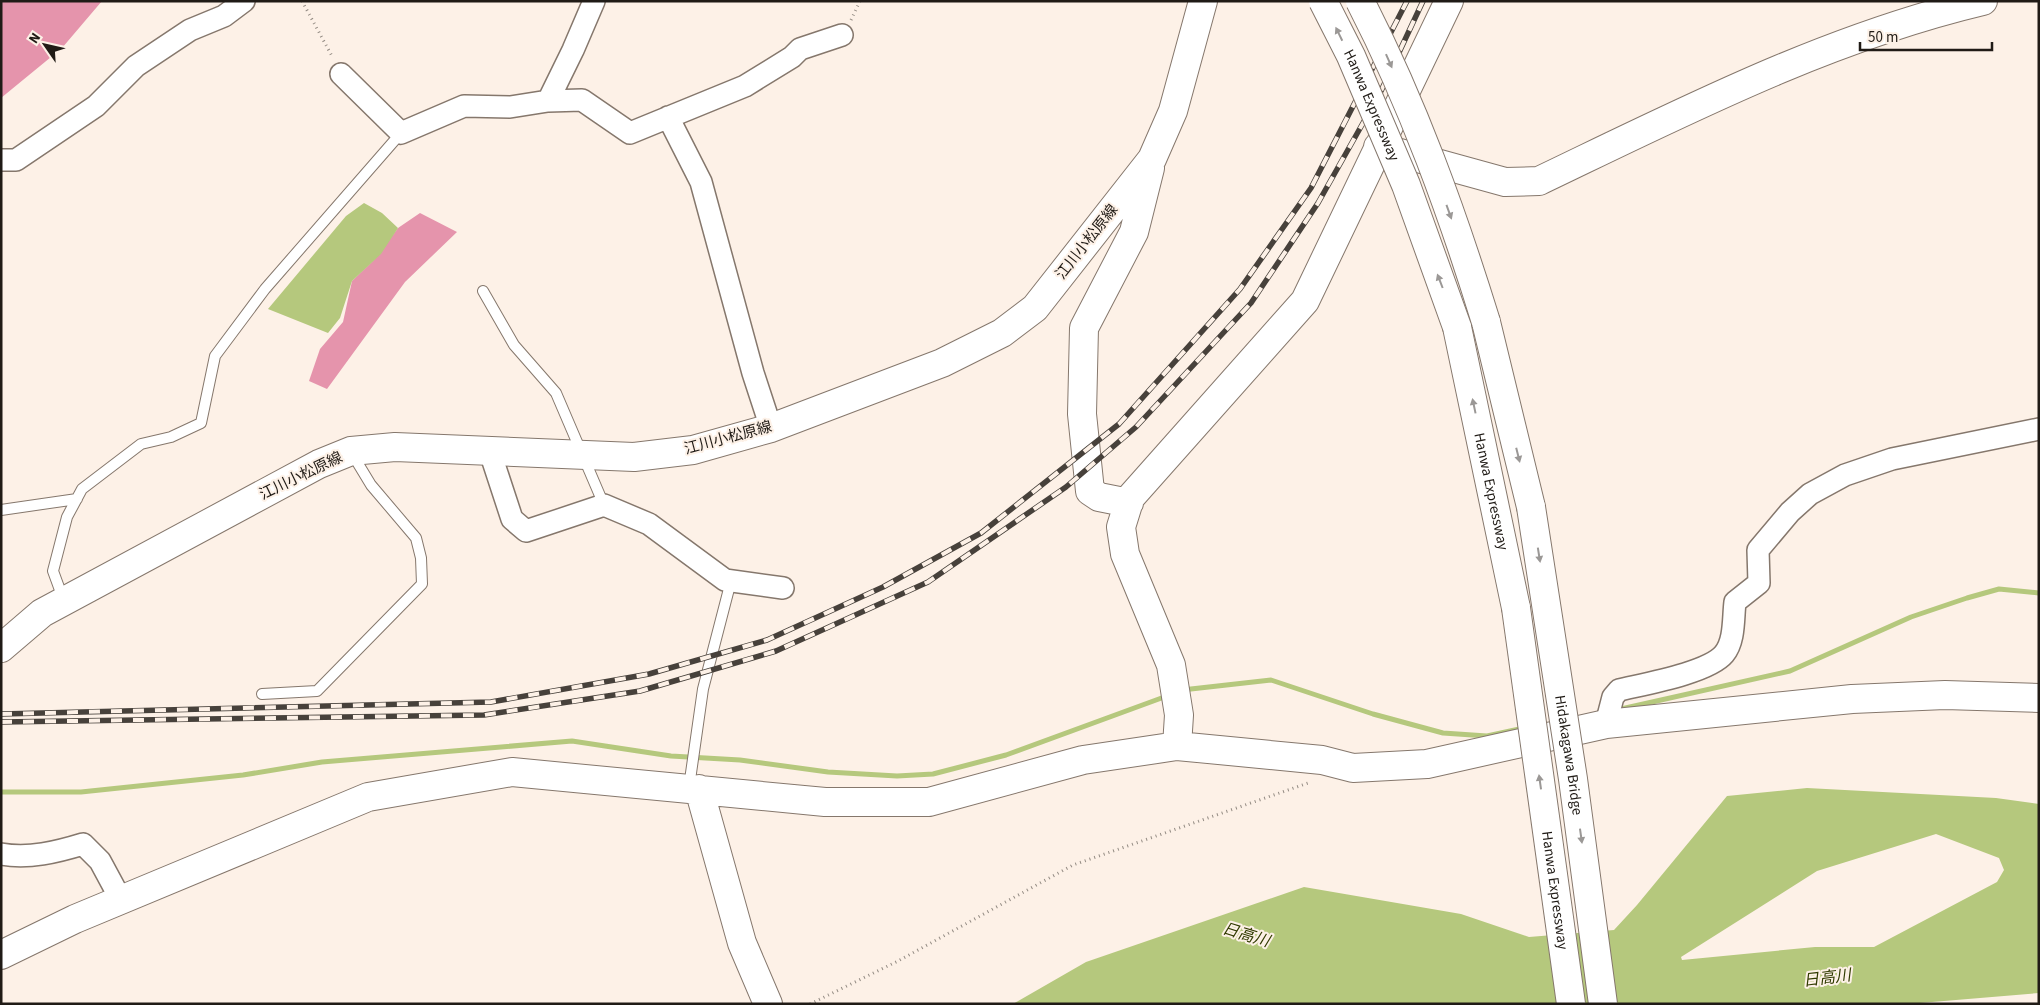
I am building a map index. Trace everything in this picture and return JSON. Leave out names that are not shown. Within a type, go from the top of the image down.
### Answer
[{"type":"main road","name":"江川小松原線","points":[[1,648],[42,613],[64,603],[319,464],[350,452],[395,447],[634,457],[693,450],[771,428],[942,363],[1002,333],[1035,308],[1152,159],[1173,111],[1203,1]]},
{"type":"main road","name":"Hanwa Expressway","points":[[1324,1],[1351,56],[1402,176],[1457,327],[1516,608],[1571,1004]]},
{"type":"main road","name":"Hidakagawa Bridge","points":[[1360,1],[1416,121],[1464,252],[1486,322],[1531,506],[1573,779],[1603,1004]]},
{"type":"main road","points":[[1176,746],[1180,715],[1171,666],[1125,554],[1121,527],[1130,498],[1306,301],[1449,1]]},
{"type":"main road","points":[[1378,147],[1505,182],[1539,181],[1783,68],[1846,42],[1927,14],[1983,1]]},
{"type":"main road","points":[[1129,503],[1099,497],[1090,491],[1082,414],[1084,328],[1134,232],[1152,159]]},
{"type":"main road","points":[[1,955],[76,919],[368,797],[512,772],[825,802],[929,802],[1083,760],[1176,746],[1322,760],[1353,768],[1428,764],[1606,724],[1852,699],[1945,695],[2039,698]]},
{"type":"main road","points":[[694,788],[742,943],[768,1004]]},
{"type":"street","points":[[1,160],[16,160],[96,106],[136,66],[190,30],[224,16],[244,1]]},
{"type":"street","points":[[548,101],[574,50],[594,1]]},
{"type":"street","points":[[341,74],[401,133],[464,106],[510,106],[548,101],[582,100],[630,133],[745,86],[792,58],[800,49],[842,35]]},
{"type":"street","points":[[668,117],[701,182],[753,374],[771,428]]},
{"type":"street","points":[[1606,724],[1613,697],[1619,690],[1701,669],[1724,654],[1731,637],[1735,602],[1759,583],[1758,550],[1790,512],[1810,494],[1845,475],[1892,459],[2039,429]]},
{"type":"street","points":[[490,452],[512,519],[526,531],[604,505],[649,524],[725,580],[783,588]]},
{"type":"street","points":[[1,854],[14,856],[57,852],[83,844],[100,861],[121,900]]},
{"type":"lane","points":[[64,603],[53,572],[67,517],[82,489],[141,444],[171,437],[201,423],[215,356],[265,289],[401,133]]},
{"type":"lane","points":[[483,291],[514,345],[556,393],[604,505]]},
{"type":"lane","points":[[262,694],[317,691],[422,584],[421,558],[416,538],[371,486],[350,452]]},
{"type":"lane","points":[[1,510],[77,498]]},
{"type":"lane","points":[[694,788],[703,689],[731,581]]},
{"type":"path","points":[[302,1],[341,74]]},
{"type":"path","points":[[810,1004],[898,961],[1073,865],[1317,780]]},
{"type":"shaded area","points":[[1,1],[102,1],[62,48],[1,98]]},
{"type":"shaded area","points":[[420,213],[457,232],[405,282],[327,389],[309,381],[320,349],[343,322],[352,281],[376,258],[398,228]]},
{"type":"water","points":[[364,203],[382,213],[398,228],[381,254],[352,281],[340,318],[328,333],[268,309],[346,216]]},
{"type":"water","name":"日高川","points":[[1807,788],[1996,798],[2039,804],[2039,993],[1908,1004],[1013,1004],[1086,962],[1304,887],[1461,914],[1529,937],[1614,930],[1727,796]],"holes":[[[1936,834],[1999,858],[2004,870],[1997,882],[1874,947],[1815,947],[1682,960],[1681,957],[1817,871]]]},
{"type":"waterway","points":[[1621,709],[1790,671],[1911,617],[1999,589],[2039,593]]},
{"type":"waterway","points":[[1182,690],[1271,680],[1373,714],[1443,733],[1487,736],[1524,728]]},
{"type":"waterway","points":[[1,792],[81,792],[243,775],[322,762],[572,741],[671,756],[740,760],[828,772],[897,776],[933,774],[1006,755],[1167,696]]},
{"type":"railway","points":[[1,714],[491,702],[649,674],[767,640],[883,587],[981,533],[1119,424],[1240,289],[1311,188],[1407,1]]},
{"type":"railway","points":[[1,722],[484,715],[640,691],[776,651],[928,582],[1066,487],[1136,427],[1251,303],[1318,203],[1381,91],[1423,1]]}]
